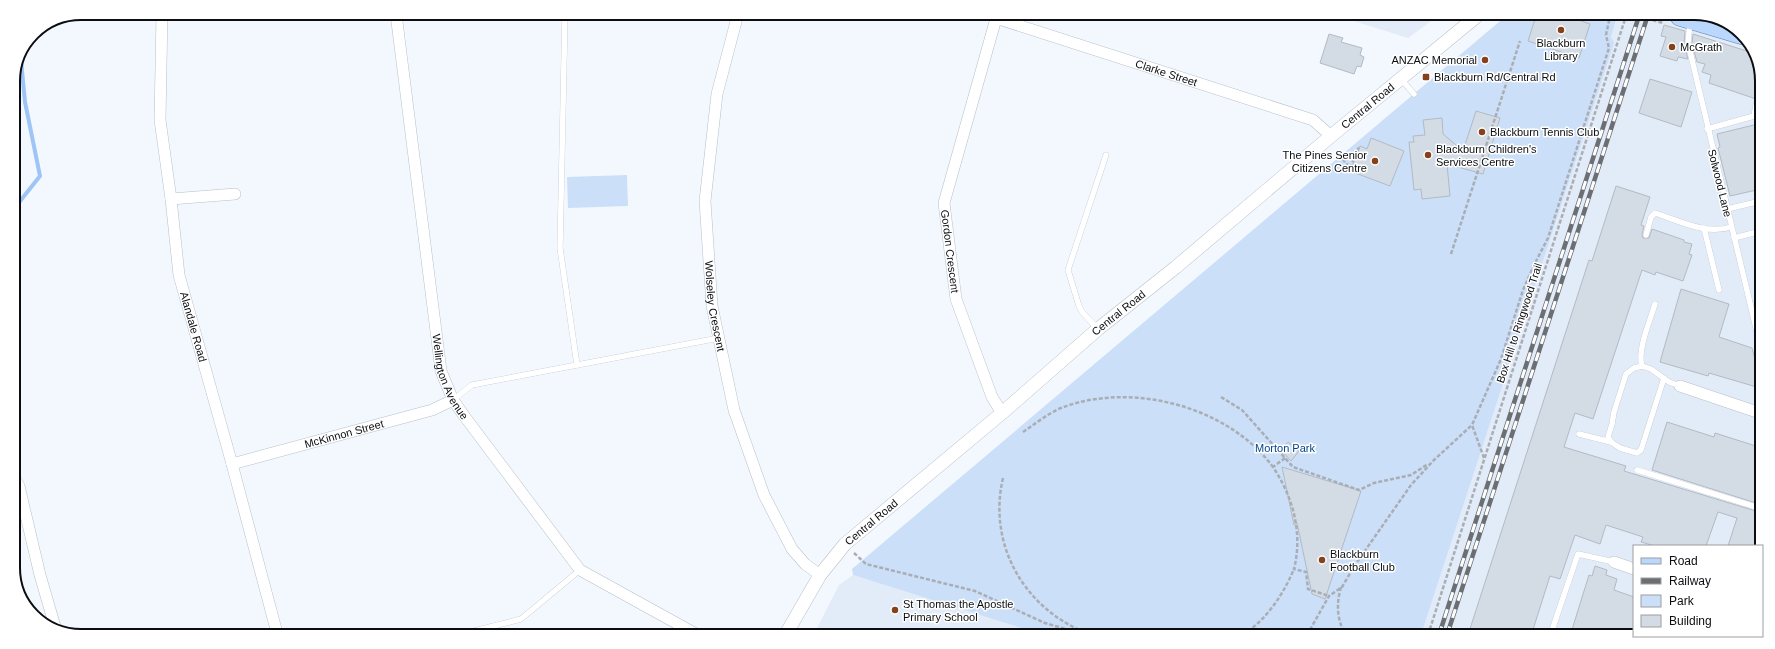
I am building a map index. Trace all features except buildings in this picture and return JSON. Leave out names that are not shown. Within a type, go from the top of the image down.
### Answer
[{"type":"main road","points":[[1691,20],[1731,32]]},
{"type":"street","name":"Alandale Road","points":[[162,20],[160,120],[171,199],[179,275],[232,464],[276,629]]},
{"type":"street","name":"Wellington Avenue","points":[[397,20],[441,371],[453,400],[464,417],[580,570],[687,629]]},
{"type":"street","name":"Wolseley Crescent","points":[[736,20],[717,94],[705,201],[712,306],[734,410],[764,494],[792,549],[806,564],[820,575]]},
{"type":"street","name":"Gordon Crescent","points":[[995,20],[944,203],[956,299],[992,397],[1002,413]]},
{"type":"street","name":"Clarke Street","points":[[1008,20],[1313,120],[1331,136]]},
{"type":"street","name":"Central Road","points":[[789,629],[820,575],[844,544],[1002,413],[1098,329],[1176,267],[1331,136],[1472,20]]},
{"type":"street","points":[[171,199],[235,194]]},
{"type":"street","points":[[1680,386],[1755,411]]},
{"type":"street","name":"McKinnon Street","points":[[232,464],[432,410],[453,400]]},
{"type":"street","points":[[20,490],[40,575],[54,623]]},
{"type":"street","points":[[1614,562],[1633,569]]},
{"type":"lane","points":[[565,20],[560,248],[577,365]]},
{"type":"lane","name":"Solwood Lane","points":[[1684,20],[1707,129],[1755,324]]},
{"type":"lane","points":[[1401,79],[1414,94]]},
{"type":"lane","points":[[1707,129],[1754,116],[1755,110]]},
{"type":"lane","points":[[1098,329],[1082,312],[1068,270],[1106,155]]},
{"type":"lane","points":[[1727,209],[1755,202]]},
{"type":"lane","points":[[1646,235],[1651,217],[1655,213],[1704,228],[1721,230],[1731,227]]},
{"type":"lane","points":[[1704,228],[1718,290]]},
{"type":"lane","points":[[1734,238],[1755,233]]},
{"type":"lane","points":[[1642,366],[1640,361],[1641,350],[1655,304]]},
{"type":"lane","points":[[453,400],[472,385],[719,338]]},
{"type":"lane","points":[[1611,442],[1608,437],[1609,431],[1626,374],[1634,368],[1642,366],[1651,369],[1680,386]]},
{"type":"lane","points":[[1579,434],[1611,442],[1620,448],[1637,453],[1640,450],[1664,378]]},
{"type":"lane","points":[[1637,470],[1755,507]]},
{"type":"lane","points":[[1552,629],[1578,554],[1614,562]]},
{"type":"lane","points":[[482,629],[521,619],[580,570]]},
{"type":"path","points":[[1342,629],[1337,607],[1342,587],[1403,496],[1419,475],[1467,428],[1472,425],[1501,359],[1523,290],[1548,238],[1609,48],[1606,35],[1609,20]]},
{"type":"path","name":"Box Hill to Ringwood Trail","points":[[1430,629],[1625,20]]},
{"type":"path","points":[[1654,20],[1663,23]]},
{"type":"path","points":[[1451,254],[1520,41]]},
{"type":"path","points":[[1338,154],[1350,168],[1359,147]]},
{"type":"path","points":[[1023,432],[1041,419],[1061,408],[1083,402],[1122,397],[1143,397],[1181,407],[1222,423],[1238,432],[1252,443],[1265,455],[1283,482],[1294,515],[1298,534],[1298,547],[1294,568],[1285,589],[1266,615],[1250,629]]},
{"type":"path","points":[[1221,397],[1242,410],[1292,467],[1359,490],[1374,483],[1411,475],[1439,455]]},
{"type":"path","points":[[1472,425],[1484,458]]},
{"type":"path","points":[[1273,467],[1284,458]]},
{"type":"path","points":[[1003,478],[999,502],[1000,520],[1003,541],[1016,574],[1036,599],[1053,614],[1078,629]]},
{"type":"path","points":[[844,544],[866,564],[975,591],[1045,623],[1066,629]]},
{"type":"path","points":[[1294,568],[1306,572],[1308,589],[1329,596]]},
{"type":"path","points":[[1310,629],[1329,596],[1342,587]]},
{"type":"shaded area","points":[[1350,20],[1433,20],[1408,38]]},
{"type":"shaded area","points":[[1616,20],[1706,21],[1721,26],[1734,35],[1747,50],[1754,69],[1755,545],[1633,545],[1633,629],[1423,629],[1613,44],[1611,37]]},
{"type":"shaded area","name":"St Thomas the Apostle Primary School","points":[[853,575],[1024,629],[817,629],[839,585]]},
{"type":"green space","name":"Morton Park","points":[[1501,20],[1616,20],[1611,37],[1614,43],[1423,629],[1024,629],[853,575],[852,569]]},
{"type":"green space","points":[[627,175],[628,206],[568,208],[567,177]]},
{"type":"waterway","points":[[20,201],[40,176],[25,102],[22,67]]},
{"type":"railway","points":[[1441,629],[1638,20]]},
{"type":"railway","points":[[1449,629],[1646,21]]},
{"type":"place","name":"Blackburn Library","points":[[1561,30]]},
{"type":"place","name":"McGrath","points":[[1672,47]]},
{"type":"place","name":"ANZAC Memorial","points":[[1485,60]]},
{"type":"place","name":"Blackburn Rd/Central Rd","points":[[1426,77]]},
{"type":"place","name":"Blackburn Tennis Club","points":[[1482,132]]},
{"type":"place","name":"Blackburn Children's Services Centre","points":[[1428,155]]},
{"type":"place","name":"The Pines Senior Citizens Centre","points":[[1375,161]]},
{"type":"place","name":"Blackburn Football Club","points":[[1322,560]]},
{"type":"place","name":"St Thomas the Apostle Primary School","points":[[895,610]]}]
